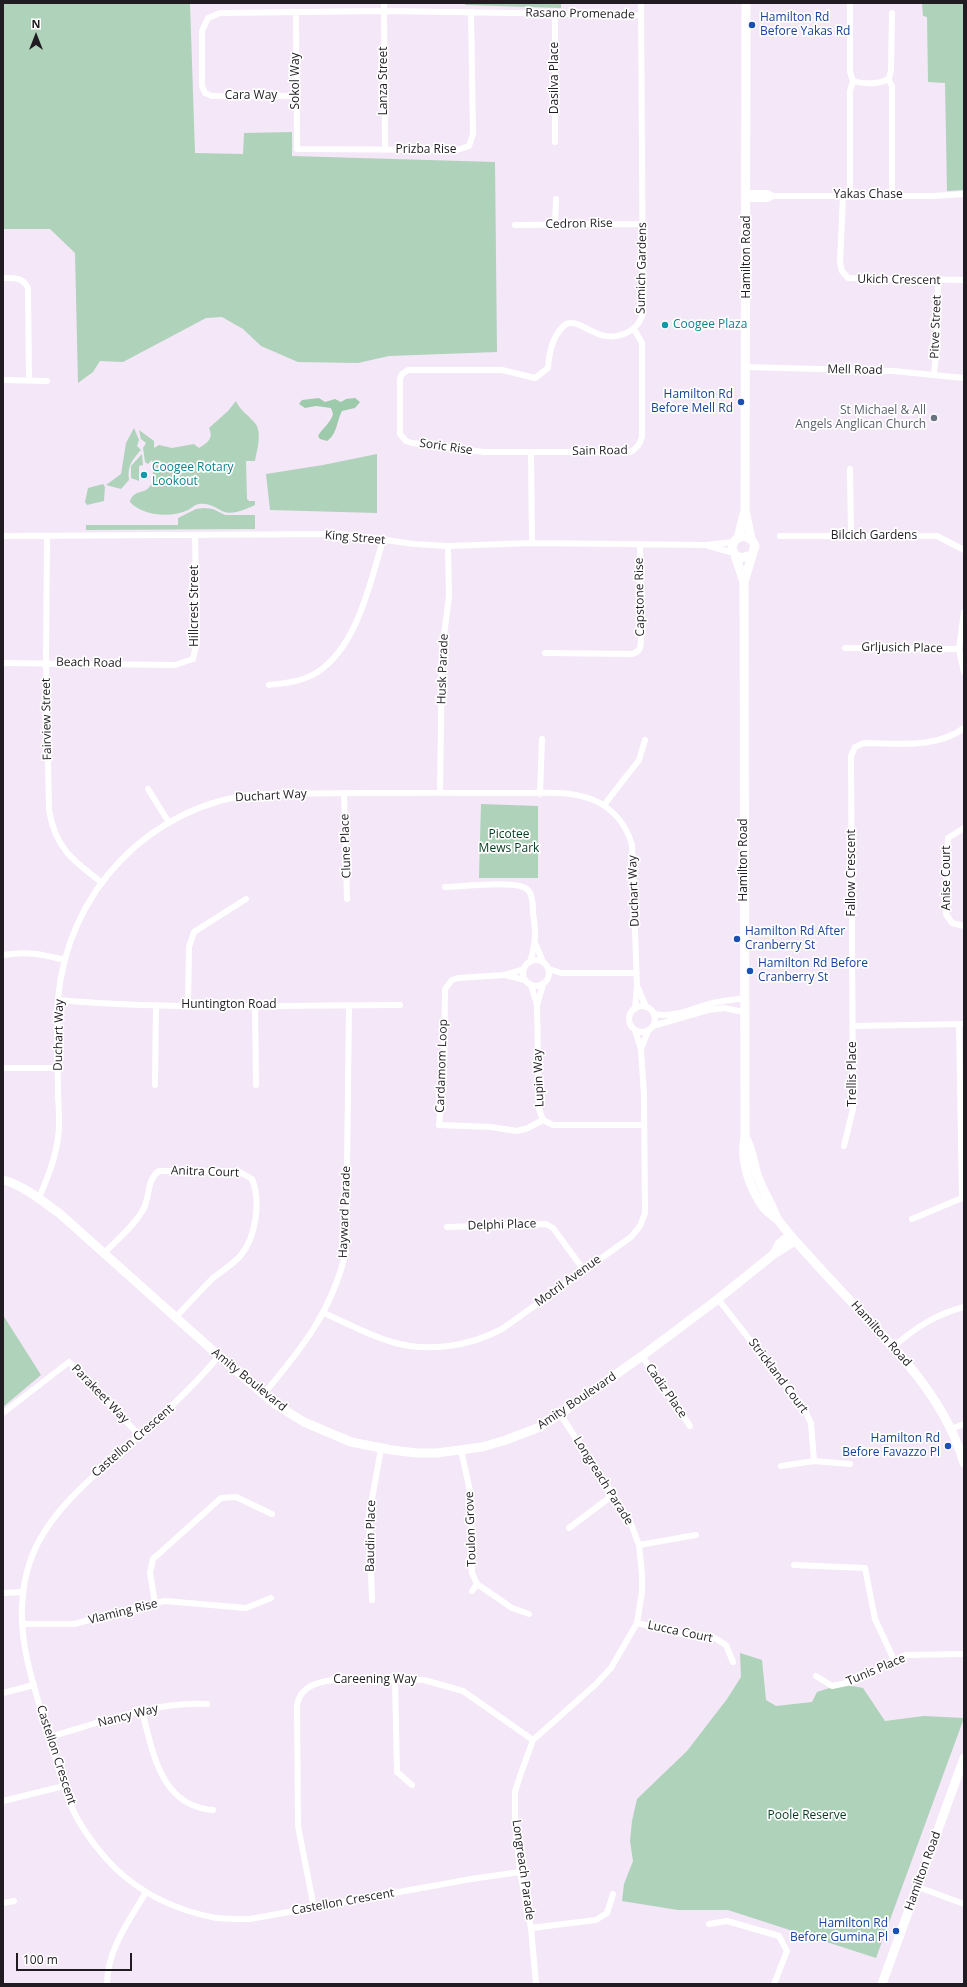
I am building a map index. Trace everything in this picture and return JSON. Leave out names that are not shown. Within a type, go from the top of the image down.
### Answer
[{"type":"main road","name":"Hamilton Road","points":[[746,3],[747,196],[745,510],[751,539]]},
{"type":"main road","name":"Hamilton Road","points":[[736,540],[745,510]]},
{"type":"main road","points":[[745,536],[751,539],[754,549],[751,555],[742,558],[735,554],[732,548],[736,540],[745,536]]},
{"type":"main road","name":"Hamilton Road","points":[[735,554],[744,582]]},
{"type":"main road","name":"Hamilton Road","points":[[751,555],[744,582],[744,1156],[764,1208],[777,1219],[792,1238],[894,1347],[936,1401],[951,1429],[964,1463]]},
{"type":"main road","name":"Amity Boulevard","points":[[3,1180],[10,1182],[39,1198],[59,1213],[263,1395],[294,1416],[319,1429],[351,1442],[381,1449],[427,1453],[482,1447],[522,1434],[560,1414],[642,1356],[718,1299],[792,1238]]},
{"type":"main road","name":"Hamilton Road","points":[[882,1984],[964,1758]]},
{"type":"street","name":"Lanza Street","points":[[384,3],[385,150]]},
{"type":"street","name":"Sumich Gardens","points":[[402,374],[408,370],[498,370],[535,378],[548,368],[551,347],[560,331],[566,324],[577,323],[599,336],[610,336],[624,334],[634,329],[640,321],[643,311],[641,3]]},
{"type":"street","points":[[850,3],[850,68],[853,81],[850,91],[850,195]]},
{"type":"street","name":"Rasano Promenade","points":[[205,93],[202,86],[202,31],[208,18],[220,13],[471,12],[555,15],[641,15]]},
{"type":"street","name":"Prizba Rise","points":[[296,149],[457,150],[469,146],[473,134],[471,12]]},
{"type":"street","name":"Sokol Way","points":[[296,13],[296,149]]},
{"type":"street","points":[[853,81],[882,82],[888,79],[891,71],[892,13]]},
{"type":"street","name":"Dasilva Place","points":[[555,15],[555,142]]},
{"type":"street","points":[[888,79],[892,86],[892,195]]},
{"type":"street","name":"Cara Way","points":[[205,93],[212,96],[296,96]]},
{"type":"street","name":"Yakas Chase","points":[[747,196],[767,199],[773,196],[934,196],[964,194]]},
{"type":"street","name":"Ukich Crescent","points":[[843,195],[840,268],[848,278],[964,280]]},
{"type":"street","points":[[556,199],[556,224]]},
{"type":"street","name":"Cedron Rise","points":[[515,225],[643,224]]},
{"type":"street","points":[[3,278],[20,279],[28,288],[29,380]]},
{"type":"street","name":"Pitve Street","points":[[934,374],[937,344],[938,280]]},
{"type":"street","name":"Sain Road","points":[[531,452],[630,452],[638,447],[642,437],[642,343],[634,329]]},
{"type":"street","name":"Mell Road","points":[[746,367],[894,371],[964,378]]},
{"type":"street","name":"Soric Rise","points":[[402,374],[400,379],[399,430],[406,440],[469,452],[531,452]]},
{"type":"street","points":[[3,380],[47,381]]},
{"type":"street","points":[[531,452],[532,543]]},
{"type":"street","points":[[850,469],[851,536]]},
{"type":"street","name":"King Street","points":[[3,536],[342,534],[383,540],[448,546],[532,543],[706,545],[736,540]]},
{"type":"street","name":"Hillcrest Street","points":[[175,665],[193,658],[197,647],[195,535]]},
{"type":"street","name":"Fairview Street","points":[[47,536],[46,662],[48,810],[50,820],[58,840],[68,855],[101,882]]},
{"type":"street","name":"Bilcich Gardens","points":[[780,536],[937,536],[964,550]]},
{"type":"street","points":[[269,686],[294,682],[315,674],[325,666],[340,649],[359,615],[383,540]]},
{"type":"street","name":"Capstone Rise","points":[[545,653],[632,654],[640,649],[640,545]]},
{"type":"street","name":"King Street","points":[[706,545],[735,554]]},
{"type":"street","name":"Husk Parade","points":[[440,792],[442,651],[449,596],[448,546]]},
{"type":"street","points":[[964,612],[959,649],[964,672]]},
{"type":"street","name":"Grljusich Place","points":[[845,648],[959,649]]},
{"type":"street","name":"Beach Road","points":[[3,663],[46,662],[175,665]]},
{"type":"street","name":"Fallow Crescent","points":[[853,1026],[851,756],[855,747],[864,743],[933,743],[955,735],[964,728]]},
{"type":"street","points":[[540,794],[542,739]]},
{"type":"street","points":[[604,805],[639,760],[645,740]]},
{"type":"street","points":[[148,789],[168,821]]},
{"type":"street","name":"Duchart Way","points":[[39,1198],[52,1168],[58,1138],[58,1000],[65,960],[77,927],[101,882],[135,846],[168,821],[196,808],[237,796],[258,794],[440,792],[575,795],[590,798],[604,805],[620,819],[630,835],[632,845],[637,986],[635,1009]]},
{"type":"street","name":"Clune Place","points":[[344,794],[348,899]]},
{"type":"street","name":"Anise Court","points":[[964,828],[948,838],[946,914],[952,923],[964,926]]},
{"type":"street","points":[[445,888],[512,884],[524,887],[529,890],[532,899],[536,945],[543,962],[549,969],[561,973],[636,973]]},
{"type":"street","points":[[188,1005],[189,947],[194,932],[246,899]]},
{"type":"street","points":[[536,945],[530,962],[524,969],[525,980],[536,987],[543,985],[548,980],[561,973]]},
{"type":"street","points":[[3,955],[20,952],[36,952],[65,960]]},
{"type":"street","points":[[530,962],[536,960],[543,962]]},
{"type":"street","name":"Cardamom Loop","points":[[524,969],[504,975],[458,978],[452,980],[445,989],[444,1069],[439,1125],[491,1127],[517,1131],[523,1130],[543,1120]]},
{"type":"street","points":[[548,980],[549,969]]},
{"type":"street","name":"Cardamom Loop","points":[[504,975],[525,980]]},
{"type":"street","name":"Lupin Way","points":[[531,985],[537,1005],[539,1109],[543,1120],[553,1125],[644,1125]]},
{"type":"street","name":"Lupin Way","points":[[537,1005],[543,985]]},
{"type":"street","name":"Duchart Way","points":[[637,986],[646,1007]]},
{"type":"street","points":[[744,998],[713,1003],[677,1014],[665,1016],[655,1014],[646,1007],[635,1009],[629,1020],[631,1026],[635,1030],[641,1032],[708,1010],[724,1008],[744,1012]]},
{"type":"street","name":"Huntington Road","points":[[58,1000],[105,1004],[156,1005],[400,1005]]},
{"type":"street","points":[[155,1085],[156,1005]]},
{"type":"street","name":"Hayward Parade","points":[[263,1395],[297,1353],[324,1313],[342,1267],[346,1251],[349,1005]]},
{"type":"street","points":[[255,1006],[256,1085]]},
{"type":"street","points":[[651,1029],[655,1014]]},
{"type":"street","points":[[853,1026],[961,1024],[962,1198],[912,1218]]},
{"type":"street","name":"Trellis Place","points":[[844,1146],[854,1109],[853,1026]]},
{"type":"street","name":"Motril Avenue","points":[[640,1049],[651,1029]]},
{"type":"street","name":"Motril Avenue","points":[[324,1313],[372,1335],[403,1345],[433,1346],[464,1344],[491,1335],[502,1328],[583,1269],[631,1237],[643,1220],[645,1213],[644,1125],[640,1049],[635,1030]]},
{"type":"street","points":[[3,1068],[58,1068]]},
{"type":"street","name":"Anitra Court","points":[[104,1253],[142,1212],[146,1203],[152,1177],[159,1171],[238,1171],[252,1179],[255,1189],[255,1225],[246,1246],[240,1256],[213,1278],[176,1317]]},
{"type":"street","name":"Delphi Place","points":[[447,1227],[546,1224],[553,1228],[583,1269]]},
{"type":"street","name":"Strickland Court","points":[[718,1299],[804,1409],[811,1422],[814,1461]]},
{"type":"street","points":[[894,1347],[908,1334],[931,1319],[964,1307]]},
{"type":"street","name":"Castellon Crescent","points":[[219,1356],[181,1399],[95,1474],[59,1510],[34,1551],[26,1575],[23,1592],[22,1624],[34,1685],[64,1786],[78,1820],[101,1852],[116,1868],[146,1892],[175,1907],[217,1918],[250,1919],[471,1879],[520,1872]]},
{"type":"street","name":"Cadiz Place","points":[[642,1356],[690,1426]]},
{"type":"street","name":"Parakeet Way","points":[[3,1413],[69,1362],[139,1435]]},
{"type":"street","name":"Longreach Parade","points":[[536,1984],[531,1928],[520,1872],[515,1821],[515,1792],[533,1740],[612,1668],[637,1623],[642,1574],[639,1545],[630,1521],[560,1414]]},
{"type":"street","points":[[951,1429],[964,1424]]},
{"type":"street","name":"Baudin Place","points":[[372,1600],[369,1515],[381,1449]]},
{"type":"street","name":"Toulon Grove","points":[[461,1450],[470,1491],[472,1573],[477,1584],[512,1608],[529,1614]]},
{"type":"street","points":[[781,1466],[814,1461],[850,1464]]},
{"type":"street","points":[[569,1528],[613,1495]]},
{"type":"street","points":[[155,1602],[150,1573],[153,1559],[221,1498],[236,1497],[272,1514]]},
{"type":"street","points":[[639,1545],[696,1535]]},
{"type":"street","points":[[794,1565],[865,1568],[875,1619],[894,1660]]},
{"type":"street","name":"Toulon Grove","points":[[472,1591],[477,1584]]},
{"type":"street","points":[[3,1593],[23,1592]]},
{"type":"street","name":"Vlaming Rise","points":[[22,1624],[74,1624],[155,1602],[165,1601],[246,1608],[271,1598]]},
{"type":"street","name":"Lucca Court","points":[[637,1623],[691,1636],[713,1637],[726,1644],[733,1662]]},
{"type":"street","name":"Tunis Place","points":[[816,1676],[832,1686],[856,1681],[894,1660],[917,1654],[964,1654]]},
{"type":"street","points":[[395,1680],[398,1772],[412,1785]]},
{"type":"street","name":"Careening Way","points":[[314,1908],[298,1826],[298,1697],[304,1690],[326,1681],[424,1680],[463,1691],[533,1740]]},
{"type":"street","points":[[3,1693],[34,1685]]},
{"type":"street","name":"Nancy Way","points":[[49,1737],[142,1711],[188,1703],[207,1704]]},
{"type":"street","points":[[142,1711],[157,1766],[168,1786],[183,1801],[202,1809],[213,1810]]},
{"type":"street","points":[[3,1801],[64,1786]]},
{"type":"street","points":[[918,1887],[964,1904]]},
{"type":"street","points":[[107,1984],[109,1964],[115,1947],[146,1892]]},
{"type":"street","points":[[531,1928],[596,1920],[607,1913],[613,1894]]},
{"type":"street","points":[[3,1903],[14,1901]]},
{"type":"street","points":[[709,1924],[727,1921],[779,1936],[787,1951],[774,1984]]},
{"type":"green space","points":[[3,3],[190,3],[195,153],[243,154],[244,133],[292,132],[292,156],[495,162],[497,352],[389,356],[358,363],[298,362],[261,346],[243,329],[222,317],[206,318],[123,362],[100,361],[93,372],[78,383],[75,253],[50,229],[3,229]]},
{"type":"green space","points":[[465,3],[561,3],[561,8],[465,5]]},
{"type":"green space","points":[[922,3],[964,3],[964,190],[947,191],[945,83],[928,82],[927,17],[923,16]]},
{"type":"green space","points":[[319,398],[325,402],[335,399],[341,402],[346,399],[355,398],[360,402],[355,408],[342,411],[333,435],[327,441],[320,439],[318,436],[332,417],[333,414],[331,408],[316,406],[305,408],[299,404],[302,400]]},
{"type":"green space","points":[[236,401],[257,426],[259,435],[255,461],[246,461],[247,499],[249,501],[255,501],[255,505],[230,513],[209,505],[199,504],[181,513],[166,515],[149,513],[135,507],[130,502],[136,494],[149,488],[152,482],[153,474],[152,460],[148,464],[145,462],[143,448],[146,443],[141,439],[139,430],[154,441],[154,448],[159,445],[172,448],[194,444],[199,448],[210,438],[211,435],[209,428],[228,411]]},
{"type":"green space","points":[[134,428],[139,440],[137,446],[141,450],[131,464],[129,480],[121,489],[106,485],[121,474],[126,443]]},
{"type":"green space","points":[[142,454],[143,465],[139,466],[139,481],[131,478],[131,466]]},
{"type":"green space","points":[[377,454],[377,513],[270,510],[266,474],[323,465]]},
{"type":"green space","points":[[103,484],[105,487],[104,501],[87,505],[85,502],[88,488]]},
{"type":"green space","points":[[196,509],[213,509],[225,515],[255,515],[255,529],[86,530],[86,525],[178,525],[178,518]]},
{"type":"green space","name":"Picotee Mews Park","points":[[481,804],[538,806],[538,878],[479,878]]},
{"type":"green space","points":[[3,1315],[41,1375],[3,1407]]},
{"type":"green space","name":"Poole Reserve","points":[[740,1653],[762,1660],[766,1700],[776,1706],[812,1702],[817,1692],[842,1684],[863,1688],[885,1721],[924,1716],[964,1718],[876,1958],[728,1910],[678,1910],[622,1901],[624,1884],[633,1861],[630,1841],[632,1821],[637,1799],[687,1751],[727,1699],[741,1677]]},
{"type":"place","name":"Hamilton Rd Before Yakas Rd","points":[[752,25]]},
{"type":"place","name":"Coogee Plaza","points":[[665,325]]},
{"type":"place","name":"Hamilton Rd Before Mell Rd","points":[[741,402]]},
{"type":"place","name":"St Michael & All Angels Anglican Church","points":[[934,418]]},
{"type":"place","name":"Coogee Rotary Lookout","points":[[144,475]]},
{"type":"place","name":"Hamilton Rd After Cranberry St","points":[[737,939]]},
{"type":"place","name":"Hamilton Rd Before Cranberry St","points":[[750,971]]},
{"type":"place","name":"Hamilton Rd Before Favazzo Pl","points":[[948,1446]]},
{"type":"place","name":"Hamilton Rd Before Gumina Pl","points":[[896,1931]]}]
